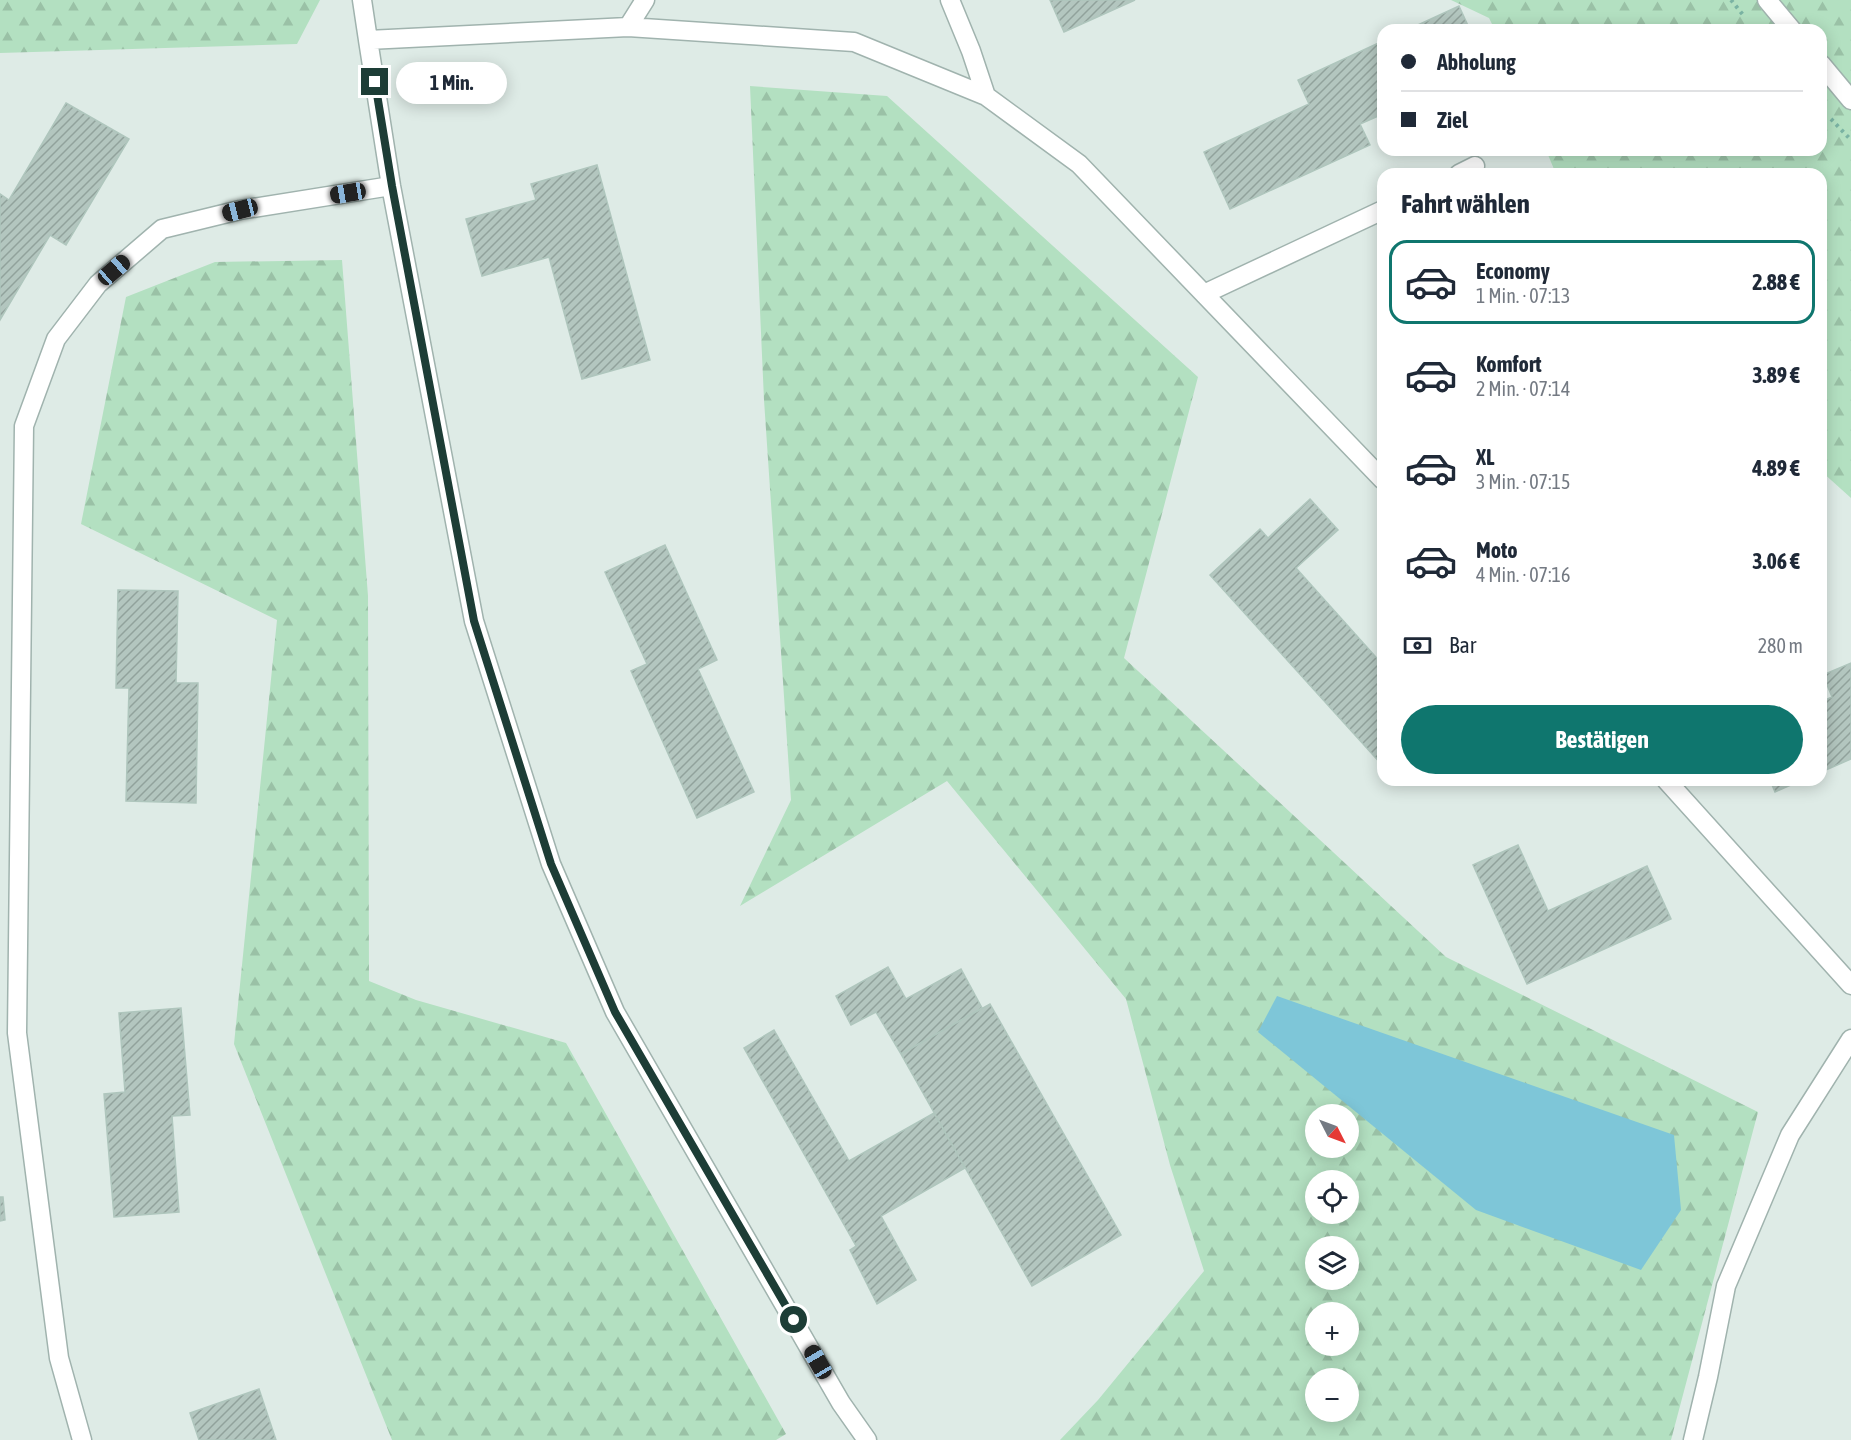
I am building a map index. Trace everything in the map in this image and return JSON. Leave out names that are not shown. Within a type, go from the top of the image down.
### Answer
[{"type":"street","points":[[362,0],[392,186],[474,621],[551,864],[615,1012],[841,1403],[867,1440]]},
{"type":"street","points":[[628,27],[645,0]]},
{"type":"street","points":[[950,0],[986,96]]},
{"type":"street","points":[[1767,0],[1787,24]]},
{"type":"street","points":[[368,40],[628,27],[854,42],[986,96],[1079,164],[1377,474]]},
{"type":"street","points":[[1827,71],[1851,100]]},
{"type":"street","points":[[82,1440],[59,1358],[17,1033],[24,426],[56,339],[98,284],[162,229],[240,210],[392,186]]},
{"type":"street","points":[[1204,294],[1377,213]]},
{"type":"street","points":[[1671,786],[1851,985]]},
{"type":"street","points":[[1693,1440],[1726,1286],[1790,1135],[1851,1039]]},
{"type":"path","points":[[1828,116],[1851,140]]},
{"type":"green space","points":[[0,0],[320,0],[297,44],[0,53]]},
{"type":"green space","points":[[1451,0],[1851,0],[1851,498],[1827,476],[1827,168],[1554,168],[1548,156],[1827,156],[1827,24],[1492,24],[1489,18]]},
{"type":"green space","points":[[750,86],[887,96],[1198,377],[1124,658],[1446,957],[1758,1112],[1671,1440],[1060,1440],[1098,1400],[1204,1271],[1170,1165],[1126,999],[947,781],[740,906],[791,800],[764,400]]},
{"type":"green space","points":[[342,260],[368,596],[369,981],[416,1000],[566,1043],[786,1434],[776,1440],[392,1440],[234,1044],[277,620],[81,524],[126,297],[215,262]]},
{"type":"water","points":[[1277,996],[1674,1135],[1681,1210],[1641,1270],[1476,1210],[1359,1114],[1359,1104],[1346,1104],[1258,1032]]},
{"type":"building","points":[[1050,0],[1135,0],[1064,32]]},
{"type":"building","points":[[1459,6],[1467,24],[1420,24]]},
{"type":"building","points":[[1377,44],[1377,117],[1360,124],[1370,145],[1230,209],[1204,152],[1309,104],[1298,80]]},
{"type":"building","points":[[66,103],[129,139],[66,245],[50,235],[0,320],[0,194],[9,200]]},
{"type":"building","points":[[597,165],[650,360],[582,379],[549,257],[482,276],[466,219],[536,200],[531,184]]},
{"type":"building","points":[[1310,499],[1338,530],[1296,568],[1377,658],[1377,759],[1210,575],[1260,529],[1268,538]]},
{"type":"building","points":[[665,545],[717,660],[698,669],[754,792],[697,818],[631,671],[647,664],[605,572]]},
{"type":"building","points":[[118,590],[178,591],[176,683],[198,683],[196,803],[126,801],[129,688],[116,688]]},
{"type":"building","points":[[1851,663],[1851,759],[1827,769],[1827,699],[1832,697],[1827,685],[1827,673]]},
{"type":"building","points":[[1772,786],[1788,786],[1775,792]]},
{"type":"building","points":[[1518,845],[1548,911],[1647,866],[1671,919],[1527,984],[1473,865]]},
{"type":"building","points":[[888,967],[906,999],[961,969],[982,1008],[901,1054],[876,1012],[851,1025],[836,996]]},
{"type":"building","points":[[990,1004],[1121,1235],[1032,1286],[901,1054]]},
{"type":"building","points":[[181,1008],[190,1115],[172,1116],[179,1212],[114,1217],[104,1094],[125,1092],[119,1013]]},
{"type":"building","points":[[774,1030],[849,1161],[934,1113],[965,1168],[881,1216],[916,1280],[877,1304],[850,1250],[856,1246],[744,1048]]},
{"type":"building","points":[[0,1197],[3,1197],[5,1220],[0,1221]]},
{"type":"building","points":[[259,1389],[276,1440],[199,1440],[190,1413]]},
{"type":"route","points":[[375,82],[392,186],[474,621],[551,864],[615,1012],[794,1320]]}]
